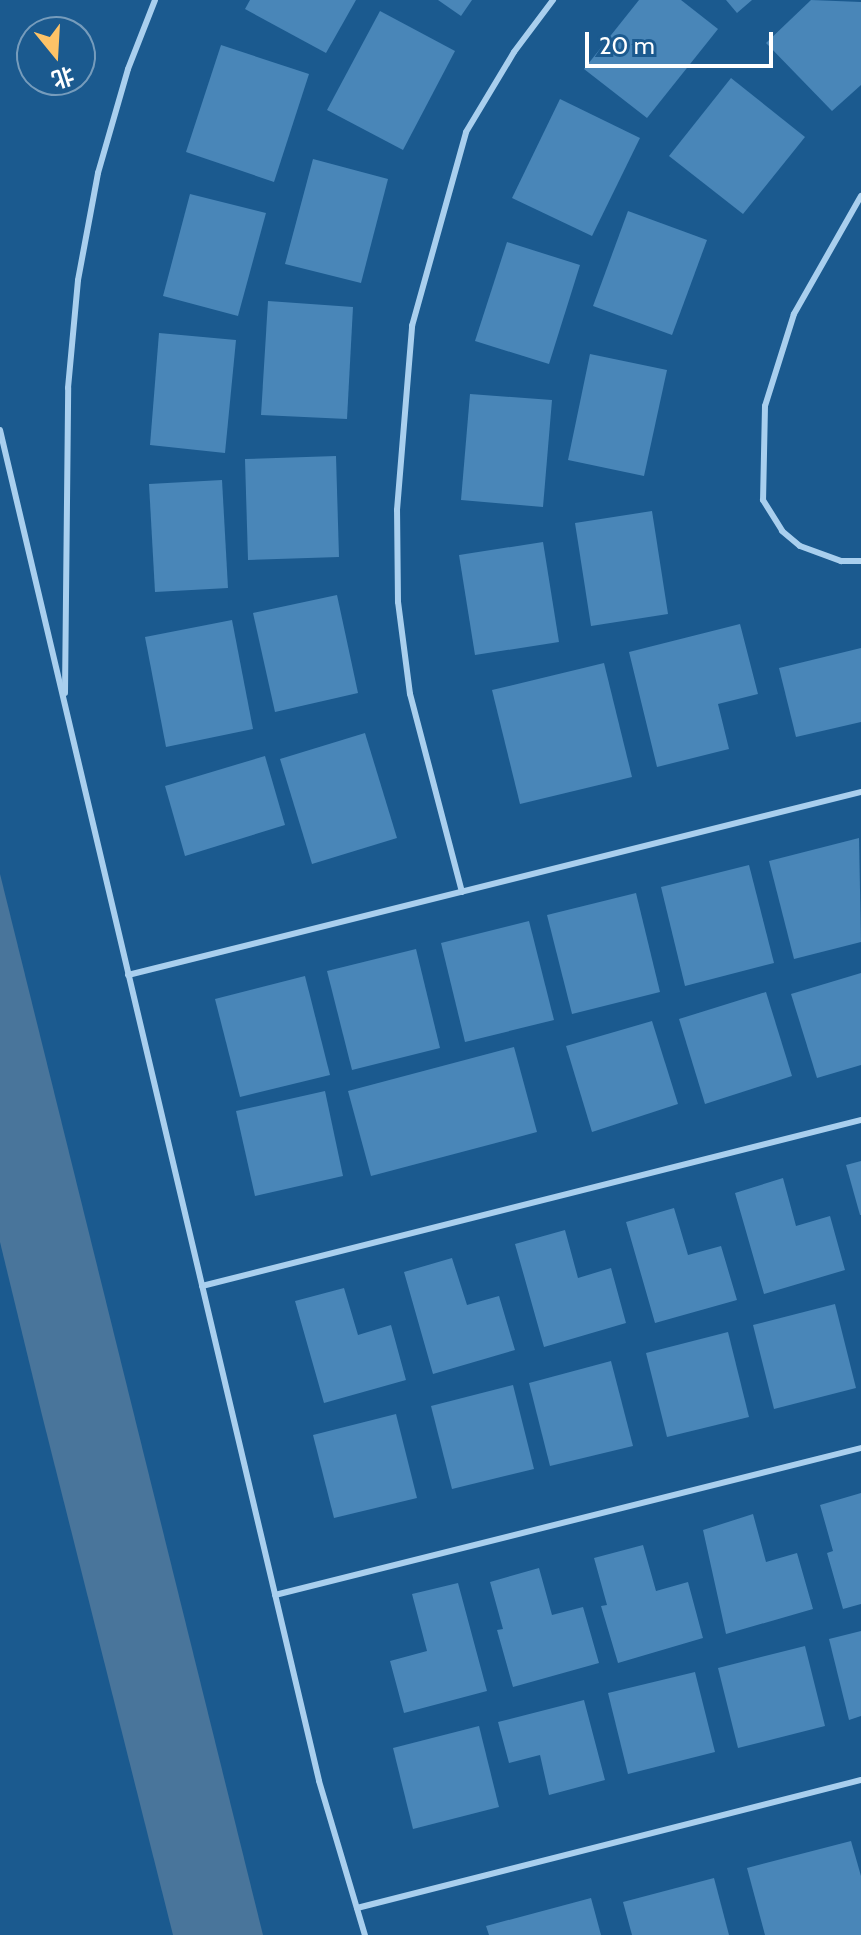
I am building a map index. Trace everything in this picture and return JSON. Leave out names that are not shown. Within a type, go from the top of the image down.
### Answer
[{"type":"lane","points":[[65,705],[68,388],[78,280],[98,173],[128,69],[155,0]]},
{"type":"lane","points":[[462,892],[410,694],[398,602],[397,510],[412,326],[466,132],[514,52],[553,0]]},
{"type":"lane","points":[[861,196],[790,327],[765,406],[763,500],[782,531],[800,546],[841,561],[861,561]]},
{"type":"lane","points":[[0,430],[319,1781],[365,1935]]},
{"type":"lane","points":[[128,975],[861,792]]},
{"type":"lane","points":[[202,1286],[861,1120]]},
{"type":"lane","points":[[275,1595],[861,1448]]},
{"type":"lane","points":[[357,1908],[861,1780]]},
{"type":"water","points":[[0,874],[263,1935],[173,1935],[42,1415],[0,1242]]},
{"type":"building","points":[[250,0],[356,0],[326,53],[245,9]]},
{"type":"building","points":[[438,0],[472,0],[461,16]]},
{"type":"building","points":[[639,0],[681,0],[718,29],[647,118],[584,69]]},
{"type":"building","points":[[726,0],[752,0],[737,13]]},
{"type":"building","points":[[811,0],[861,2],[861,85],[832,111],[766,43]]},
{"type":"building","points":[[380,11],[455,51],[403,150],[327,110]]},
{"type":"building","points":[[221,45],[309,74],[274,182],[186,152]]},
{"type":"building","points":[[731,78],[805,137],[743,214],[669,156]]},
{"type":"building","points":[[560,99],[640,138],[592,236],[512,198]]},
{"type":"building","points":[[313,159],[388,179],[361,283],[285,264]]},
{"type":"building","points":[[190,194],[266,213],[238,316],[163,296]]},
{"type":"building","points":[[628,211],[707,240],[672,335],[593,306]]},
{"type":"building","points":[[507,242],[580,265],[549,364],[475,341]]},
{"type":"building","points":[[268,301],[353,307],[347,419],[261,415]]},
{"type":"building","points":[[159,333],[236,340],[225,453],[150,445]]},
{"type":"building","points":[[590,354],[667,370],[644,476],[568,460]]},
{"type":"building","points":[[470,394],[552,400],[543,507],[461,500]]},
{"type":"building","points":[[336,456],[339,557],[248,560],[245,459]]},
{"type":"building","points":[[222,480],[228,588],[155,592],[149,484]]},
{"type":"building","points":[[652,511],[668,614],[591,626],[575,523]]},
{"type":"building","points":[[543,542],[559,642],[475,655],[459,555]]},
{"type":"building","points":[[337,595],[358,693],[275,712],[253,613]]},
{"type":"building","points":[[232,620],[253,729],[166,747],[145,637]]},
{"type":"building","points":[[740,624],[758,694],[718,704],[729,749],[657,767],[629,652]]},
{"type":"building","points":[[861,648],[861,722],[796,737],[779,668]]},
{"type":"building","points":[[604,663],[632,777],[520,804],[492,690]]},
{"type":"building","points":[[365,733],[397,838],[312,864],[280,759]]},
{"type":"building","points":[[265,756],[285,825],[185,856],[165,786]]},
{"type":"building","points":[[859,838],[861,942],[794,959],[769,861]]},
{"type":"building","points":[[749,865],[774,963],[685,986],[661,887]]},
{"type":"building","points":[[636,893],[660,992],[572,1014],[547,915]]},
{"type":"building","points":[[529,921],[554,1020],[465,1042],[441,943]]},
{"type":"building","points":[[416,949],[440,1048],[352,1070],[327,971]]},
{"type":"building","points":[[861,973],[861,1065],[817,1078],[791,994]]},
{"type":"building","points":[[305,976],[330,1075],[240,1097],[215,999]]},
{"type":"building","points":[[766,992],[792,1076],[705,1104],[679,1019]]},
{"type":"building","points":[[652,1021],[678,1104],[592,1132],[566,1046]]},
{"type":"building","points":[[514,1047],[537,1132],[371,1176],[348,1091]]},
{"type":"building","points":[[325,1091],[343,1176],[255,1196],[236,1111]]},
{"type":"building","points":[[861,1161],[861,1215],[860,1215],[846,1165]]},
{"type":"building","points":[[783,1178],[796,1226],[830,1216],[845,1270],[764,1294],[735,1193]]},
{"type":"building","points":[[674,1208],[688,1255],[721,1246],[737,1300],[655,1323],[626,1222]]},
{"type":"building","points":[[565,1230],[578,1278],[611,1268],[626,1323],[544,1347],[515,1244]]},
{"type":"building","points":[[452,1258],[467,1305],[499,1296],[515,1350],[433,1374],[404,1272]]},
{"type":"building","points":[[344,1288],[358,1335],[391,1325],[406,1380],[324,1403],[295,1301]]},
{"type":"building","points":[[835,1304],[856,1388],[774,1409],[753,1325]]},
{"type":"building","points":[[728,1332],[749,1417],[667,1437],[646,1353]]},
{"type":"building","points":[[611,1361],[633,1446],[550,1466],[529,1383]]},
{"type":"building","points":[[513,1385],[534,1469],[452,1489],[431,1406]]},
{"type":"building","points":[[396,1414],[417,1498],[334,1518],[313,1435]]},
{"type":"building","points":[[861,1493],[861,1604],[843,1609],[827,1553],[833,1551],[820,1505]]},
{"type":"building","points":[[753,1514],[766,1562],[797,1553],[813,1609],[726,1634],[703,1530]]},
{"type":"building","points":[[643,1545],[656,1591],[688,1582],[703,1638],[618,1663],[601,1606],[607,1605],[594,1558]]},
{"type":"building","points":[[539,1568],[552,1615],[583,1607],[599,1663],[513,1687],[497,1630],[503,1629],[490,1582]]},
{"type":"building","points":[[458,1583],[487,1691],[404,1713],[390,1661],[427,1651],[412,1594]]},
{"type":"building","points":[[861,1631],[861,1716],[849,1720],[829,1639]]},
{"type":"building","points":[[805,1646],[825,1726],[738,1748],[718,1668]]},
{"type":"building","points":[[695,1672],[715,1752],[628,1774],[608,1693]]},
{"type":"building","points":[[584,1700],[605,1780],[549,1795],[540,1755],[509,1763],[498,1722]]},
{"type":"building","points":[[479,1726],[499,1807],[413,1829],[393,1748]]},
{"type":"building","points":[[851,1841],[861,1876],[861,1935],[765,1935],[747,1868]]},
{"type":"building","points":[[714,1878],[729,1935],[632,1935],[623,1902]]},
{"type":"building","points":[[591,1898],[601,1935],[489,1935],[486,1926]]}]
